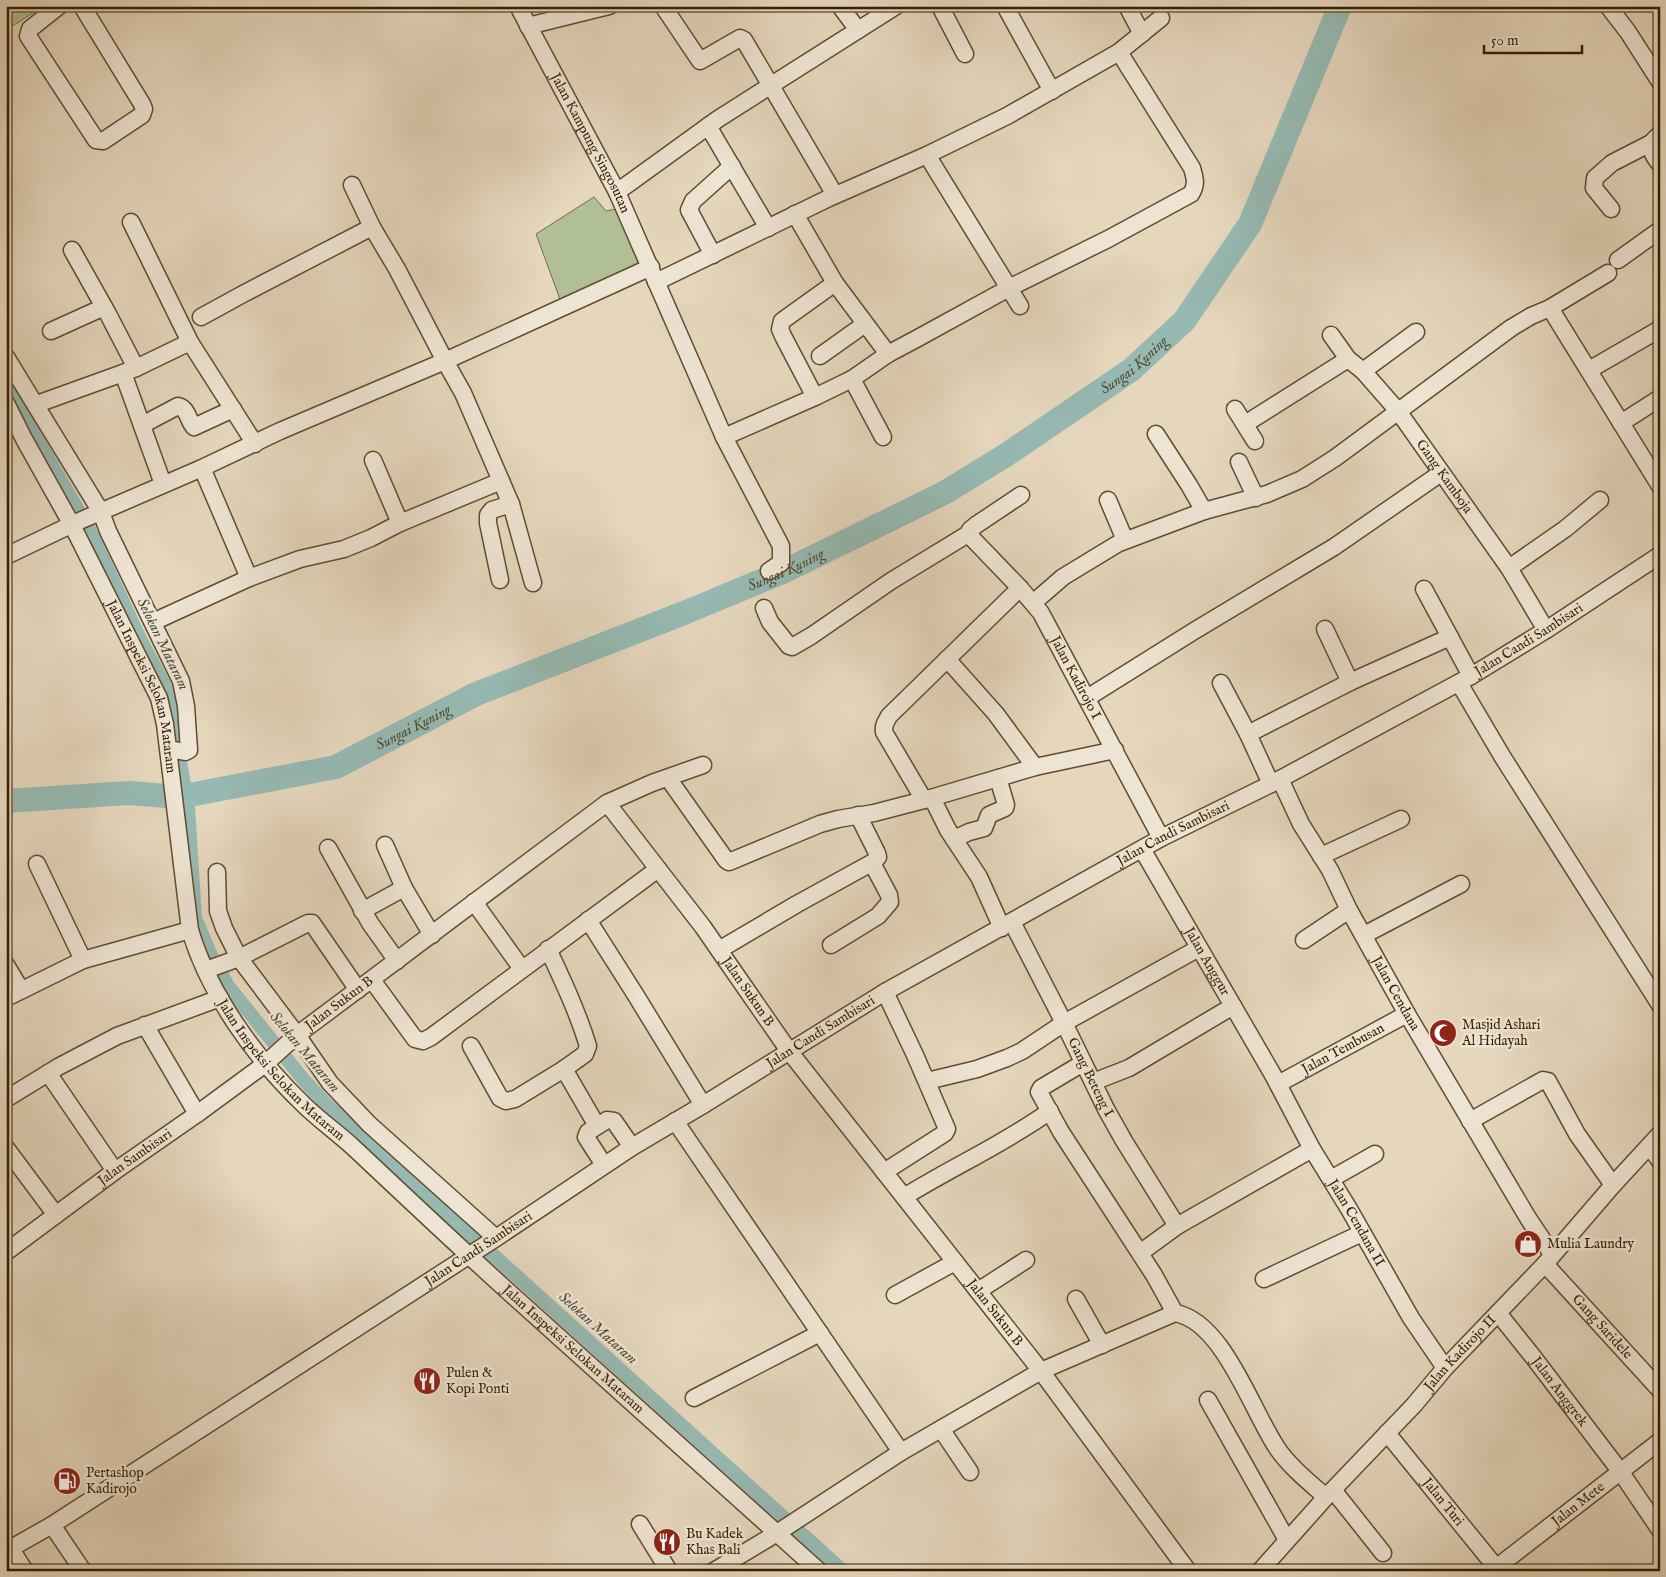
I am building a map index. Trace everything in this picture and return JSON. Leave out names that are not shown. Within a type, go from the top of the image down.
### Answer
[{"type":"street","points":[[59,6],[30,28],[28,36],[96,140],[103,141],[142,115],[144,109],[82,6]]},
{"type":"street","points":[[528,26],[609,6]]},
{"type":"street","points":[[663,6],[698,59],[702,60],[742,38],[835,195]]},
{"type":"street","points":[[840,6],[858,30]]},
{"type":"street","points":[[617,192],[708,126],[896,6]]},
{"type":"street","points":[[940,6],[965,54]]},
{"type":"street","points":[[1005,6],[1052,91]]},
{"type":"street","points":[[1127,6],[1142,34]]},
{"type":"street","name":"Jalan Kampung Singosutan","points":[[523,7],[528,26],[617,192],[724,437],[781,546],[781,563],[769,571]]},
{"type":"street","points":[[1610,9],[1657,72]]},
{"type":"street","points":[[656,282],[835,195],[927,155],[1007,116],[1119,52],[1161,18]]},
{"type":"street","points":[[724,437],[852,379],[888,354],[1009,288],[1185,198],[1195,188],[1196,179],[1192,168],[1119,52]]},
{"type":"street","points":[[708,126],[768,228]]},
{"type":"street","points":[[1656,139],[1651,149],[1654,158],[1660,164]]},
{"type":"street","points":[[1610,209],[1594,188],[1595,178],[1612,163],[1656,139]]},
{"type":"street","points":[[927,155],[1020,306]]},
{"type":"street","points":[[713,255],[689,210],[690,205],[732,166]]},
{"type":"street","points":[[352,185],[372,227],[398,269],[444,361],[463,393],[511,504],[534,583]]},
{"type":"street","points":[[796,214],[835,283],[888,354]]},
{"type":"street","points":[[131,222],[190,342],[254,444]]},
{"type":"street","points":[[201,317],[372,227]]},
{"type":"street","points":[[1033,602],[1063,577],[1125,540],[1204,511],[1256,498],[1302,479],[1335,458],[1511,328],[1531,316],[1550,308],[1613,267],[1660,230]]},
{"type":"street","points":[[72,250],[104,307],[129,371],[142,425],[163,484]]},
{"type":"street","points":[[6,556],[280,431],[444,361],[650,267]]},
{"type":"street","points":[[815,397],[783,336],[780,325],[782,320],[835,283]]},
{"type":"street","points":[[52,331],[104,307]]},
{"type":"street","points":[[1550,308],[1660,486]]},
{"type":"street","points":[[820,356],[865,324]]},
{"type":"street","points":[[1589,370],[1660,329]]},
{"type":"street","points":[[1363,371],[1416,332]]},
{"type":"street","name":"Gang Kamboja","points":[[1331,335],[1348,359],[1363,371],[1398,411],[1509,568],[1546,630]]},
{"type":"street","points":[[37,404],[129,371],[190,342]]},
{"type":"street","points":[[6,357],[37,404],[48,426],[100,512],[181,682],[186,706],[189,750],[174,752]]},
{"type":"street","points":[[1244,424],[1348,359]]},
{"type":"street","points":[[852,379],[883,437]]},
{"type":"street","points":[[1621,423],[1660,398]]},
{"type":"street","name":"Jalan Inspeksi Selokan Mataram","points":[[6,403],[24,439],[75,524],[159,698],[174,752],[178,822],[190,930],[196,952],[208,970],[220,998],[304,1106],[342,1136],[780,1530],[819,1571]]},
{"type":"street","points":[[142,425],[178,406],[185,410],[194,427],[202,425],[233,409]]},
{"type":"street","points":[[1235,409],[1256,441]]},
{"type":"street","points":[[1156,434],[1204,511]]},
{"type":"street","points":[[373,460],[400,523]]},
{"type":"street","points":[[1239,462],[1256,498]]},
{"type":"street","points":[[202,468],[248,578]]},
{"type":"street","points":[[1087,698],[1334,547],[1441,473]]},
{"type":"street","points":[[153,622],[248,578],[300,559],[344,549],[400,523],[501,481]]},
{"type":"street","points":[[764,608],[770,622],[789,646],[792,647],[891,581],[968,534],[976,525],[1021,495]]},
{"type":"street","points":[[1108,500],[1125,540]]},
{"type":"street","points":[[1509,568],[1565,529],[1600,500]]},
{"type":"street","points":[[500,580],[488,515],[492,510],[511,504]]},
{"type":"street","name":"Jalan Kadirojo I","points":[[968,534],[1033,602],[1041,614],[1161,838]]},
{"type":"street","name":"Jalan Candi Sambisari","points":[[8,1550],[52,1525],[471,1254],[632,1147],[886,992],[1161,838],[1276,782],[1465,680],[1546,630],[1660,555]]},
{"type":"street","points":[[1020,588],[947,658],[996,714],[1035,767]]},
{"type":"street","points":[[1424,589],[1450,637],[1465,680],[1502,756],[1660,1005]]},
{"type":"street","points":[[1325,629],[1350,682]]},
{"type":"street","points":[[1248,734],[1350,682],[1450,637]]},
{"type":"street","name":"Gang Beteng I","points":[[947,658],[889,716],[884,732],[979,877],[1064,1023],[1106,1109],[1124,1141],[1177,1226]]},
{"type":"street","name":"Jalan Cendana","points":[[1220,683],[1276,782],[1321,856],[1407,1014],[1528,1218],[1548,1259]]},
{"type":"street","points":[[668,778],[729,862],[820,824],[928,799],[1035,767],[1115,750]]},
{"type":"street","points":[[607,803],[703,765]]},
{"type":"street","points":[[954,839],[984,828],[989,815],[1005,808],[1006,805],[998,778]]},
{"type":"street","name":"Jalan Sukun B","points":[[268,1061],[292,1040],[607,803],[720,950],[789,1051],[1041,1371],[1188,1571]]},
{"type":"street","points":[[720,950],[797,904],[877,860],[877,853],[858,815]]},
{"type":"street","points":[[1321,856],[1401,820]]},
{"type":"street","points":[[386,845],[404,888],[432,935]]},
{"type":"street","points":[[328,848],[362,910],[397,961]]},
{"type":"street","name":"Jalan Anggur","points":[[1142,849],[1275,1079]]},
{"type":"street","points":[[831,945],[878,916],[890,902],[872,863]]},
{"type":"street","points":[[37,864],[83,960]]},
{"type":"street","points":[[372,980],[415,1039],[423,1041],[658,869]]},
{"type":"street","points":[[218,872],[218,911],[233,960],[292,1040],[369,1124],[494,1239]]},
{"type":"street","points":[[1364,936],[1461,884]]},
{"type":"street","points":[[362,910],[404,888]]},
{"type":"street","points":[[474,902],[522,969]]},
{"type":"street","points":[[1304,940],[1349,910]]},
{"type":"street","points":[[588,920],[703,1105]]},
{"type":"street","points":[[208,970],[233,960],[308,923],[312,923],[358,990]]},
{"type":"street","points":[[6,998],[83,960],[190,930]]},
{"type":"street","points":[[927,1081],[977,1069],[1022,1051],[1064,1023],[1199,948]]},
{"type":"street","points":[[471,1046],[500,1098],[506,1100],[516,1100],[585,1054],[588,1046],[568,992],[548,949]]},
{"type":"street","points":[[6,965],[21,990]]},
{"type":"street","points":[[884,1172],[947,1131],[927,1081],[886,992]]},
{"type":"street","points":[[6,1099],[117,1036],[220,998]]},
{"type":"street","points":[[1093,1082],[1129,1068],[1233,1006]]},
{"type":"street","name":"Jalan Tembusan","points":[[1275,1079],[1407,1014]]},
{"type":"street","points":[[146,1025],[197,1114]]},
{"type":"street","name":"Jalan Sambisari","points":[[7,1248],[197,1114],[268,1061]]},
{"type":"street","points":[[1083,1063],[1040,1089],[1040,1094],[1061,1132],[1154,1275],[1175,1313]]},
{"type":"street","points":[[564,1069],[598,1126]]},
{"type":"street","points":[[48,1074],[115,1171]]},
{"type":"street","name":"Jalan Cendana II","points":[[1275,1079],[1312,1149],[1411,1318],[1445,1368]]},
{"type":"street","points":[[1470,1121],[1543,1080],[1548,1081],[1577,1134],[1613,1185]]},
{"type":"street","points":[[904,1197],[931,1180],[998,1145],[1050,1111]]},
{"type":"street","points":[[604,1166],[586,1137],[588,1132],[607,1120],[614,1121],[632,1147]]},
{"type":"street","points":[[675,1121],[901,1452]]},
{"type":"street","points":[[1655,1141],[1660,1161]]},
{"type":"street","name":"Jalan Kadirojo II","points":[[1260,1571],[1329,1493],[1414,1405],[1445,1368],[1548,1259],[1613,1185],[1655,1141]]},
{"type":"street","points":[[6,1148],[56,1215]]},
{"type":"street","points":[[1140,1253],[1177,1226],[1312,1149]]},
{"type":"street","points":[[1331,1179],[1375,1154]]},
{"type":"street","points":[[1264,1279],[1362,1233]]},
{"type":"street","name":"Gang Saridele","points":[[1548,1259],[1660,1390]]},
{"type":"street","points":[[978,1292],[1026,1260]]},
{"type":"street","points":[[895,1295],[955,1262]]},
{"type":"street","points":[[1076,1299],[1102,1344]]},
{"type":"street","points":[[714,1571],[901,1452],[1041,1371],[1175,1313],[1190,1318],[1213,1338],[1231,1363],[1277,1448],[1285,1458],[1329,1493],[1383,1553]]},
{"type":"street","name":"Jalan Anggrek","points":[[1498,1313],[1620,1471],[1660,1530]]},
{"type":"street","points":[[694,1398],[820,1334]]},
{"type":"street","points":[[1208,1400],[1287,1540]]},
{"type":"street","points":[[942,1428],[970,1472]]},
{"type":"street","name":"Jalan Turi","points":[[1387,1433],[1496,1570]]},
{"type":"street","name":"Jalan Mete","points":[[1496,1570],[1660,1441]]},
{"type":"street","points":[[640,1524],[670,1571]]},
{"type":"street","points":[[52,1525],[83,1571]]},
{"type":"street","points":[[8,1550],[25,1571]]},
{"type":"green space","points":[[6,6],[44,6],[6,30]]},
{"type":"green space","points":[[594,197],[606,211],[616,209],[644,263],[561,302],[536,234]]},
{"type":"waterway","name":"Sungai Kuning","points":[[6,801],[129,793],[179,797],[336,767],[476,694],[684,613],[785,571],[944,493],[1006,455],[1131,370],[1184,321],[1250,224],[1340,6]]},
{"type":"waterway","name":"Selokan Mataram","points":[[6,386],[88,527],[139,637],[173,702],[180,762],[188,807],[195,918],[210,953],[228,986],[302,1078],[326,1104],[843,1571]]},
{"type":"place","name":"Masjid Ashari Al Hidayah","points":[[1443,1033]]},
{"type":"place","name":"Mulia Laundry","points":[[1528,1244]]},
{"type":"place","name":"Pulen & Kopi Ponti","points":[[427,1381]]},
{"type":"place","name":"Pertashop Kadirojo","points":[[67,1481]]},
{"type":"place","name":"Bu Kadek Khas Bali","points":[[667,1542]]}]
